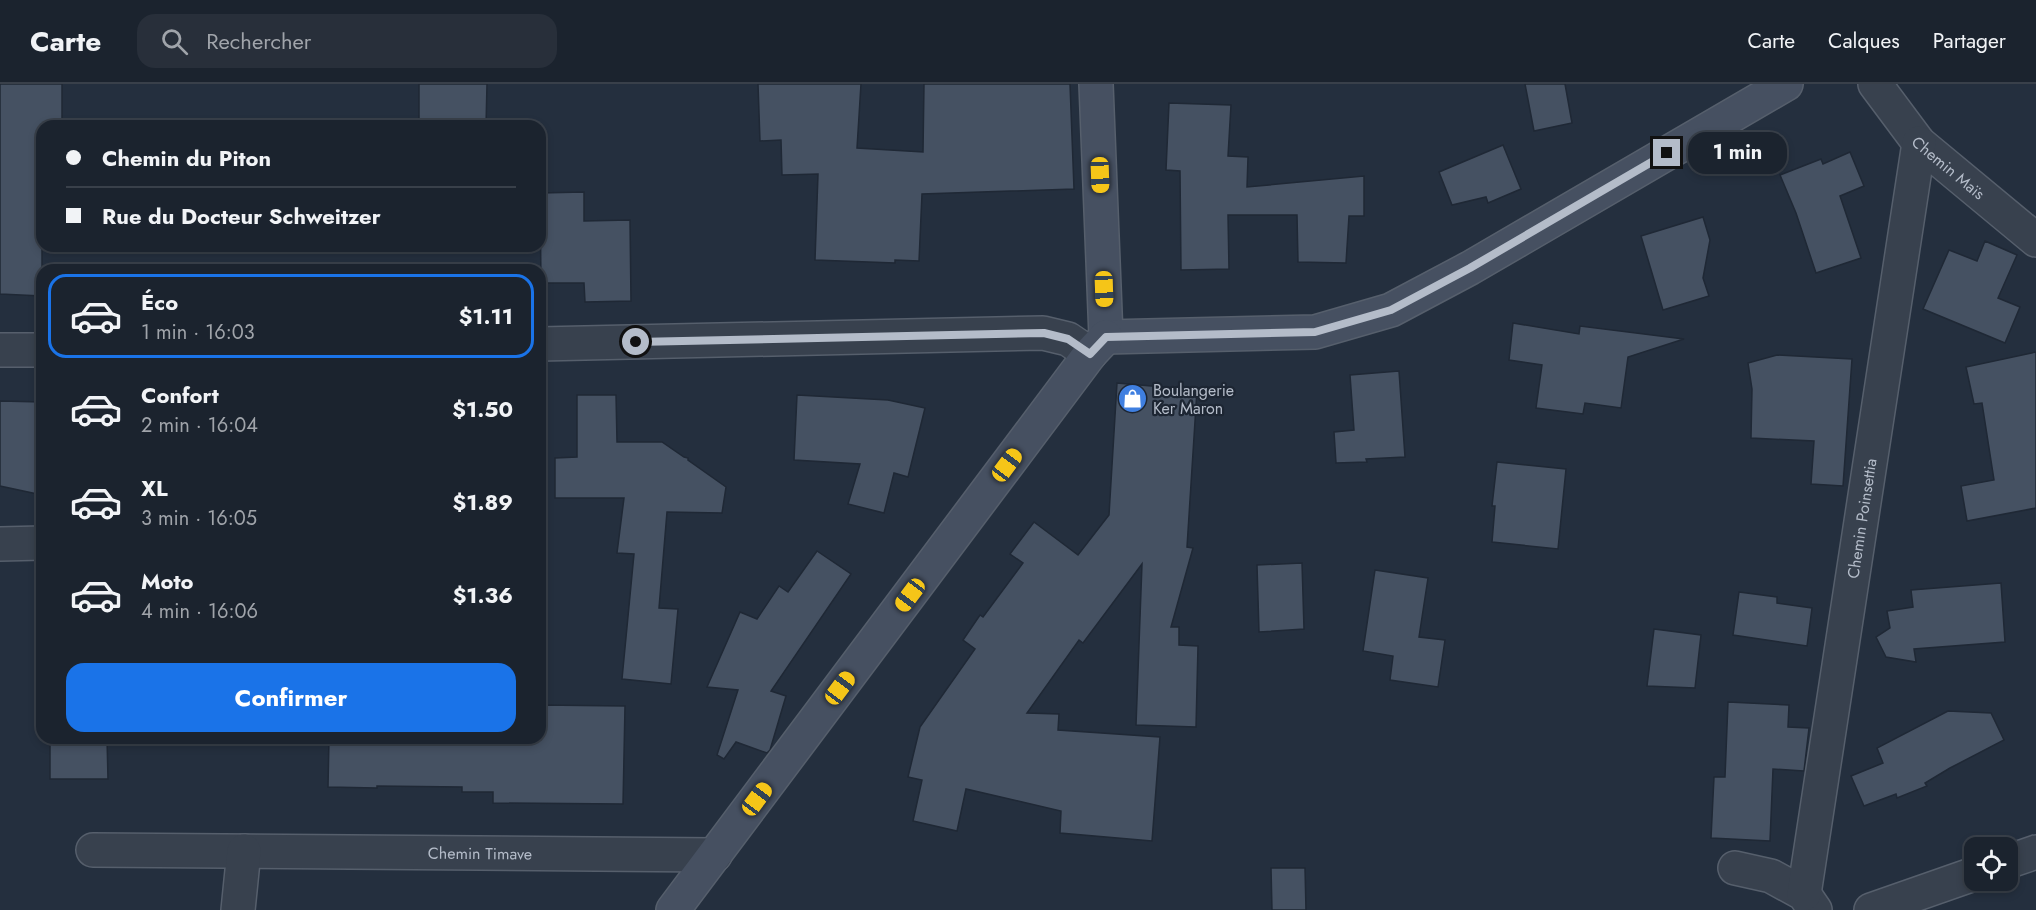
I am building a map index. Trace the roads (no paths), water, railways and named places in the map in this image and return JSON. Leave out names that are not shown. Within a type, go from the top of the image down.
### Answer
[{"type":"main road","points":[[673,910],[1098,345],[1096,84]]},
{"type":"main road","points":[[1098,345],[1315,332],[1391,310],[1470,268],[1786,84]]},
{"type":"street","name":"Chemin Maïs","points":[[1875,84],[1919,143],[2036,240]]},
{"type":"street","name":"Chemin Poinsettia","points":[[1809,902],[1919,143]]},
{"type":"street","points":[[546,344],[1044,333],[1098,345]]},
{"type":"street","points":[[0,350],[36,350]]},
{"type":"street","points":[[0,544],[36,543]]},
{"type":"street","name":"Chemin Timave","points":[[93,850],[715,855]]},
{"type":"street","points":[[238,910],[243,851]]},
{"type":"street","points":[[2018,858],[2036,852]]},
{"type":"street","points":[[1736,868],[1771,876],[1809,902]]},
{"type":"street","points":[[1871,910],[1964,877]]},
{"type":"place","name":"Boulangerie Ker Maron","points":[[1132,399]]}]
